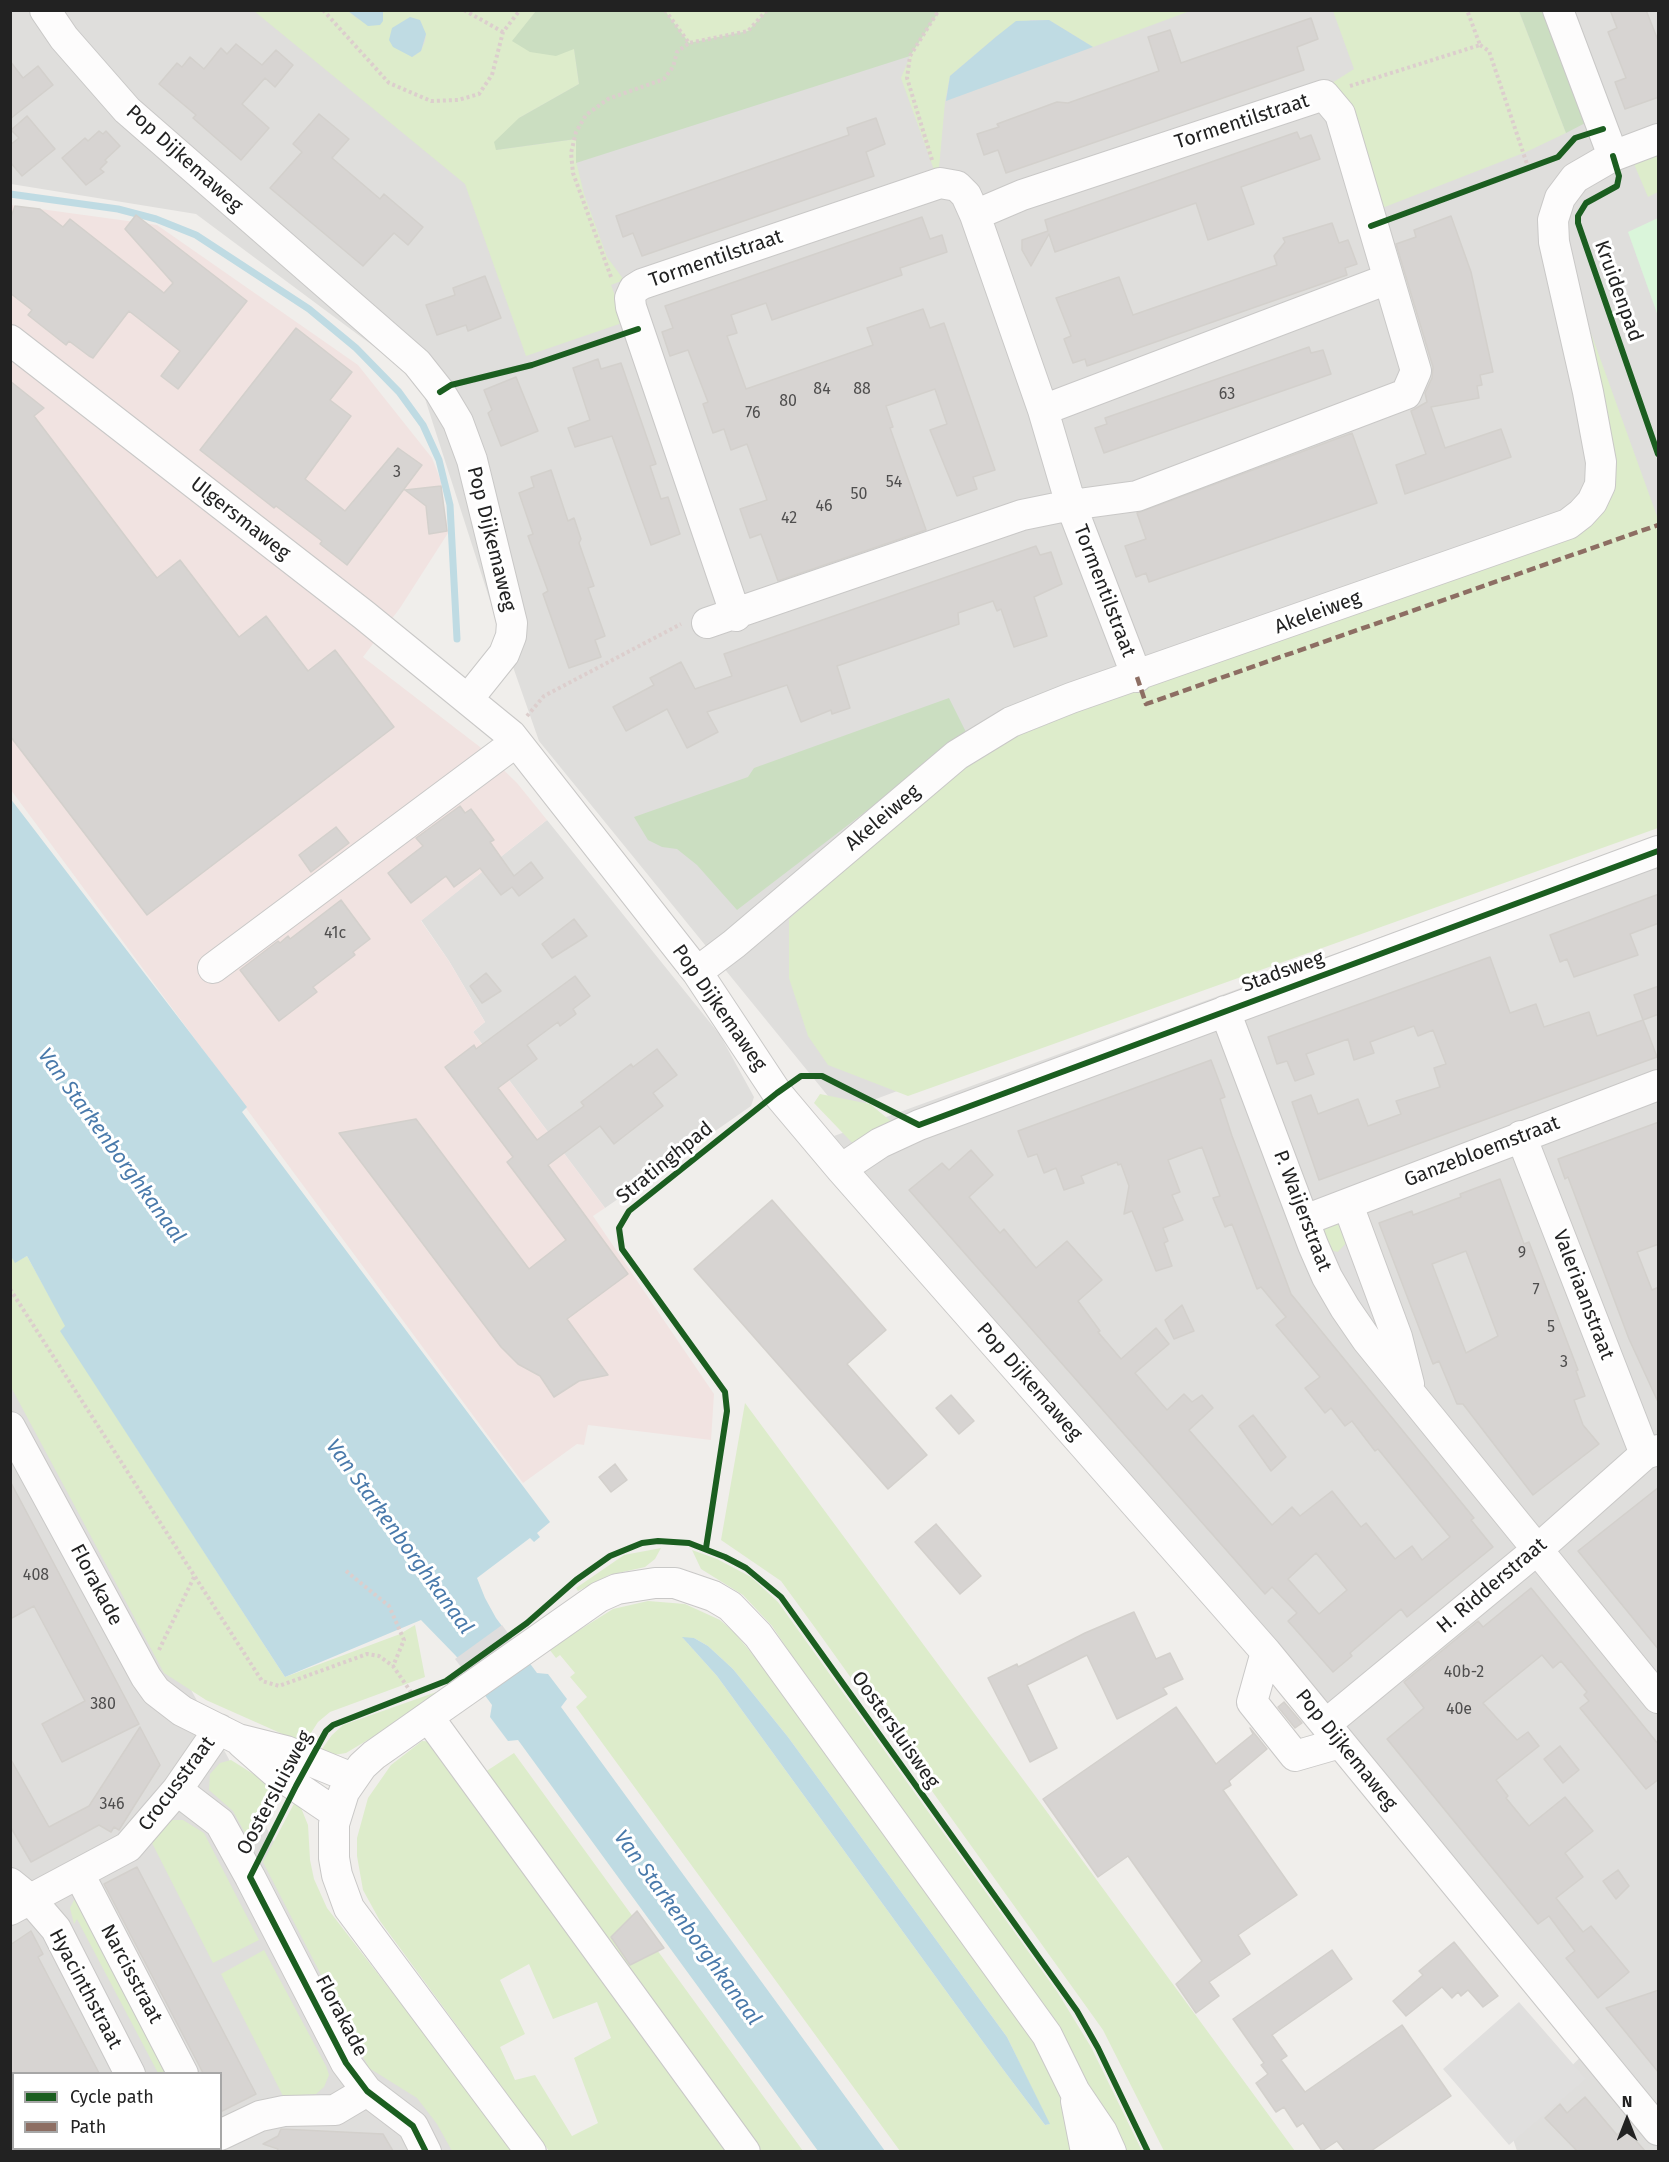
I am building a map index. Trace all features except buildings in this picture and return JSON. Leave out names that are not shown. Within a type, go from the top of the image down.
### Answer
[{"type":"street","name":"Pop Dijkemaweg","points":[[45,10],[64,38],[127,110],[417,363],[440,392],[458,422],[472,460],[512,623],[504,654],[468,699],[513,738],[697,972],[777,1093],[841,1169],[1266,1652],[1659,2130]]},
{"type":"street","points":[[1558,10],[1613,156]]},
{"type":"street","name":"Tormentilstraat","points":[[707,623],[736,616],[1022,515],[1071,505],[1137,496],[1406,394],[1416,370],[1340,114],[1324,95],[1022,195],[975,215]]},
{"type":"street","name":"Akeleiweg","points":[[697,972],[734,944],[957,755],[983,737],[1011,722],[1071,698],[1137,677],[1568,524],[1581,514],[1592,502],[1600,485],[1601,462],[1554,242],[1553,220],[1560,198],[1575,178],[1613,156],[1659,139]]},
{"type":"street","name":"Tormentilstraat","points":[[736,616],[638,329],[630,298],[634,289],[642,284],[940,183],[957,186],[966,195],[975,215],[1042,410],[1071,505],[1137,677]]},
{"type":"street","points":[[1042,410],[1388,279]]},
{"type":"street","name":"Ulgersmaweg","points":[[10,340],[355,608],[468,699]]},
{"type":"street","points":[[213,968],[513,738]]},
{"type":"street","name":"Stadsweg","points":[[841,1169],[880,1143],[919,1125],[1659,850]]},
{"type":"street","name":"P. Waijerstraat","points":[[1225,1011],[1320,1263],[1345,1308],[1367,1340],[1412,1392],[1659,1698]]},
{"type":"street","name":"Ganzebloemstraat","points":[[1305,1220],[1659,1085]]},
{"type":"street","name":"Valeriaanstraat","points":[[1521,1136],[1652,1452]]},
{"type":"street","name":"P. Waijerstraat","points":[[1348,1205],[1397,1337],[1412,1392]]},
{"type":"street","name":"Florakade","points":[[10,1426],[146,1677],[156,1691],[182,1711],[228,1734],[286,1751],[352,1778]]},
{"type":"street","name":"H. Ridderstraat","points":[[1333,1734],[1538,1549],[1652,1452]]},
{"type":"street","points":[[531,2151],[350,1908],[342,1892],[334,1858],[337,1814],[344,1792],[352,1778],[421,1701],[475,1686],[599,1598],[636,1584],[675,1583],[713,1596],[730,1606],[758,1635],[1047,2035],[1075,2092],[1112,2151]]},
{"type":"street","points":[[1266,1652],[1252,1702],[1295,1756],[1333,1734]]},
{"type":"street","points":[[421,1701],[745,2151]]},
{"type":"street","name":"Florakade","points":[[228,1734],[275,1772],[337,1814]]},
{"type":"street","name":"Crocusstraat","points":[[17,1898],[79,1874],[128,1847],[228,1734]]},
{"type":"street","name":"Florakade","points":[[177,1790],[220,1823],[346,2063],[367,2091],[413,2126],[426,2151]]},
{"type":"street","name":"Narcisstraat","points":[[79,1874],[182,2072]]},
{"type":"street","name":"Hyacinthstraat","points":[[17,1898],[56,1929],[129,2072]]},
{"type":"street","points":[[222,2134],[260,2116],[284,2111],[335,2110],[367,2091]]},
{"type":"street","points":[[1075,2092],[1086,2151]]},
{"type":"path","points":[[323,10],[389,83],[431,101],[458,100],[480,94],[492,75],[503,32],[520,10]]},
{"type":"path","points":[[464,10],[503,32]]},
{"type":"path","points":[[665,10],[688,43]]},
{"type":"path","points":[[630,298],[608,274],[573,173],[571,153],[576,132],[586,115],[608,99],[647,87],[664,79],[673,67],[677,52],[688,43],[748,31],[767,10]]},
{"type":"path","points":[[939,10],[910,56],[906,78],[940,183]]},
{"type":"path","points":[[1467,10],[1480,45],[1489,51],[1528,167]]},
{"type":"path","points":[[1324,95],[1480,45]]},
{"type":"path","points":[[1517,171],[1538,164]]},
{"type":"path","points":[[513,738],[544,696],[691,619],[707,623]]},
{"type":"path","points":[[10,1289],[262,1681],[279,1686],[367,1654],[379,1656],[393,1666],[421,1701]]},
{"type":"path","points":[[346,1571],[389,1606],[404,1640],[393,1666]]},
{"type":"path","points":[[146,1677],[194,1577]]},
{"type":"path","points":[[403,1698],[421,1701]]},
{"type":"shaded area","points":[[10,11],[1658,11],[1658,799],[1652,810],[841,1112],[539,741],[492,607],[419,380],[196,214],[11,184]]},
{"type":"shaded area","points":[[11,205],[157,225],[358,365],[432,458],[441,481],[448,533],[400,608],[363,657],[480,747],[517,783],[547,820],[421,921],[449,961],[485,1022],[473,1032],[605,1208],[593,1216],[714,1394],[711,1440],[588,1425],[584,1445],[577,1444],[523,1483],[11,790]]},
{"type":"shaded area","points":[[547,820],[720,1035],[754,1097],[751,1106],[605,1208],[473,1032],[485,1022],[449,961],[421,920]]},
{"type":"shaded area","points":[[1658,836],[1658,2151],[1517,2151],[1509,2127],[1600,2038],[834,1136]]},
{"type":"shaded area","points":[[1353,1236],[1385,1349],[1324,1250],[1338,1252]]},
{"type":"shaded area","points":[[10,1358],[309,1906],[458,2151],[11,2151]]},
{"type":"shaded area","points":[[1519,2002],[1586,2079],[1509,2145],[1443,2069]]},
{"type":"green space","points":[[254,11],[348,11],[358,19],[383,21],[383,11],[536,11],[513,41],[574,48],[579,84],[519,118],[496,150],[577,139],[576,161],[584,194],[607,257],[624,280],[611,285],[625,322],[526,356],[465,184]],"holes":[[[420,20],[426,35],[421,51],[412,57]]]},
{"type":"green space","points":[[536,11],[665,11],[689,43],[748,31],[767,11],[939,11],[910,56],[576,163],[576,139],[496,150],[494,142],[519,118],[579,84],[574,49],[556,56],[530,52],[512,41]]},
{"type":"green space","points":[[665,11],[767,11],[748,31],[689,43]]},
{"type":"green space","points":[[939,11],[1190,11],[1093,47],[1049,20],[1031,20],[997,36],[950,76],[945,102],[939,168],[934,170],[901,78],[910,56]]},
{"type":"green space","points":[[1333,11],[1519,11],[1566,133],[1526,152],[1377,210],[1332,83],[1354,69]]},
{"type":"green space","points":[[1519,11],[1552,11],[1593,119],[1566,133]]},
{"type":"green space","points":[[1658,153],[1658,192],[1648,197],[1634,164]]},
{"type":"green space","points":[[1658,218],[1658,316],[1628,232]]},
{"type":"green space","points":[[1587,322],[1658,519],[1658,828],[908,1096],[828,1065],[808,1036],[789,978],[789,919],[978,753],[1021,727],[1600,501]]},
{"type":"green space","points":[[949,698],[967,734],[737,910],[697,865],[677,849],[662,847],[648,840],[634,817],[748,777],[754,768]]},
{"type":"green space","points":[[820,1094],[870,1104],[898,1127],[861,1152],[814,1103]]},
{"type":"green space","points":[[1330,1223],[1343,1223],[1353,1236],[1338,1252],[1324,1250],[1320,1235]]},
{"type":"green space","points":[[10,1255],[15,1262],[27,1256],[66,1326],[61,1331],[285,1677],[400,1634],[415,1625],[425,1677],[330,1712],[318,1722],[309,1736],[296,1740],[206,1700],[164,1673],[11,1387]]},
{"type":"green space","points":[[745,1403],[1295,2151],[1164,2151],[1103,2030],[816,1629],[781,1581],[721,1540]]},
{"type":"green space","points":[[661,1548],[655,1559],[645,1567],[609,1575],[578,1591],[576,1588],[624,1555]]},
{"type":"green space","points":[[692,1550],[717,1559],[751,1577],[778,1602],[1058,1993],[1091,2047],[1142,2151],[1121,2151],[772,1626],[743,1595],[701,1569]]},
{"type":"green space","points":[[648,1601],[685,1604],[720,1620],[734,1632],[785,1693],[1033,2038],[1059,2092],[1078,2151],[900,2151],[576,1707],[587,1697],[570,1677],[575,1673],[560,1655],[556,1658],[549,1649],[613,1609]],"holes":[[[683,1638],[694,1638],[708,1646],[733,1669],[788,1737],[1007,2037],[1049,2124],[1045,2125],[1002,2068],[717,1676]]]},
{"type":"green space","points":[[445,1689],[453,1689],[346,1753],[328,1756],[319,1753],[332,1735],[343,1725]]},
{"type":"green space","points":[[422,1741],[439,1742],[738,2151],[549,2151],[380,1921],[363,1890],[357,1856],[357,1838],[368,1798],[391,1765]],"holes":[[[529,1964],[553,2019],[597,2002],[611,2038],[574,2058],[598,2123],[572,2136],[535,2075],[515,2080],[500,2047],[525,2034],[500,1980]]]},
{"type":"green space","points":[[514,1753],[803,2151],[755,2151],[479,1776]]},
{"type":"green space","points":[[231,1760],[274,1787],[275,1798],[257,1835],[247,1837],[233,1811],[209,1790],[210,1774],[220,1763]]},
{"type":"green space","points":[[297,1798],[308,1825],[310,1860],[314,1879],[327,1908],[515,2151],[452,2151],[437,2124],[417,2098],[369,2068],[263,1862]]},
{"type":"green space","points":[[171,1820],[183,1820],[204,1833],[259,1940],[213,1963],[152,1843],[165,1823]]},
{"type":"green space","points":[[83,1895],[175,2072],[157,2072],[77,1919],[74,1924],[70,1908],[74,1900]]},
{"type":"green space","points":[[264,1950],[326,2066],[329,2075],[324,2087],[316,2094],[283,2096],[221,1974]]},
{"type":"water","points":[[348,11],[383,11],[383,21],[380,25],[368,26]]},
{"type":"water","points":[[410,17],[420,20],[426,34],[421,51],[412,57],[393,47],[389,40],[392,28]]},
{"type":"water","points":[[1049,20],[1093,47],[946,101],[950,76],[1016,21]]},
{"type":"water","name":"Van Starkenborghkanaal","points":[[10,798],[247,1107],[242,1112],[550,1522],[537,1533],[540,1537],[534,1542],[530,1538],[477,1578],[485,1598],[496,1618],[537,1673],[548,1674],[567,1699],[561,1707],[885,2151],[818,2151],[518,1740],[508,1741],[490,1717],[492,1705],[456,1656],[421,1620],[285,1677],[60,1331],[65,1326],[27,1256],[15,1263],[10,1255]]},
{"type":"water","points":[[682,1637],[694,1638],[708,1646],[733,1669],[788,1737],[1007,2037],[1050,2124],[1045,2125],[717,1676]]},
{"type":"pier","points":[[502,1625],[529,1662],[482,1695],[455,1659]]},
{"type":"waterway","points":[[10,194],[118,209],[156,219],[196,235],[309,309],[356,348],[399,392],[423,425],[439,460],[450,505],[457,639]]},
{"type":"marked path","points":[[1137,677],[1146,704],[1658,525]]},
{"type":"cycle path","points":[[1371,226],[1558,157],[1575,138],[1603,129]]},
{"type":"cycle path","name":"Kruidenpad","points":[[1613,156],[1619,176],[1617,186],[1586,203],[1578,216],[1578,223],[1658,454]]},
{"type":"cycle path","points":[[440,392],[451,385],[532,365],[638,329]]},
{"type":"cycle path","name":"Stratinghpad","points":[[706,1548],[727,1411],[725,1392],[622,1249],[619,1228],[629,1211],[777,1093],[801,1076],[822,1076],[919,1125],[1658,851]]},
{"type":"cycle path","name":"Oostersluisweg","points":[[426,2152],[413,2126],[367,2091],[346,2063],[250,1877],[326,1731],[333,1725],[446,1681],[527,1623],[576,1580],[610,1556],[642,1543],[658,1541],[689,1543],[725,1557],[746,1568],[781,1597],[1077,2011],[1098,2048],[1148,2152]]}]
